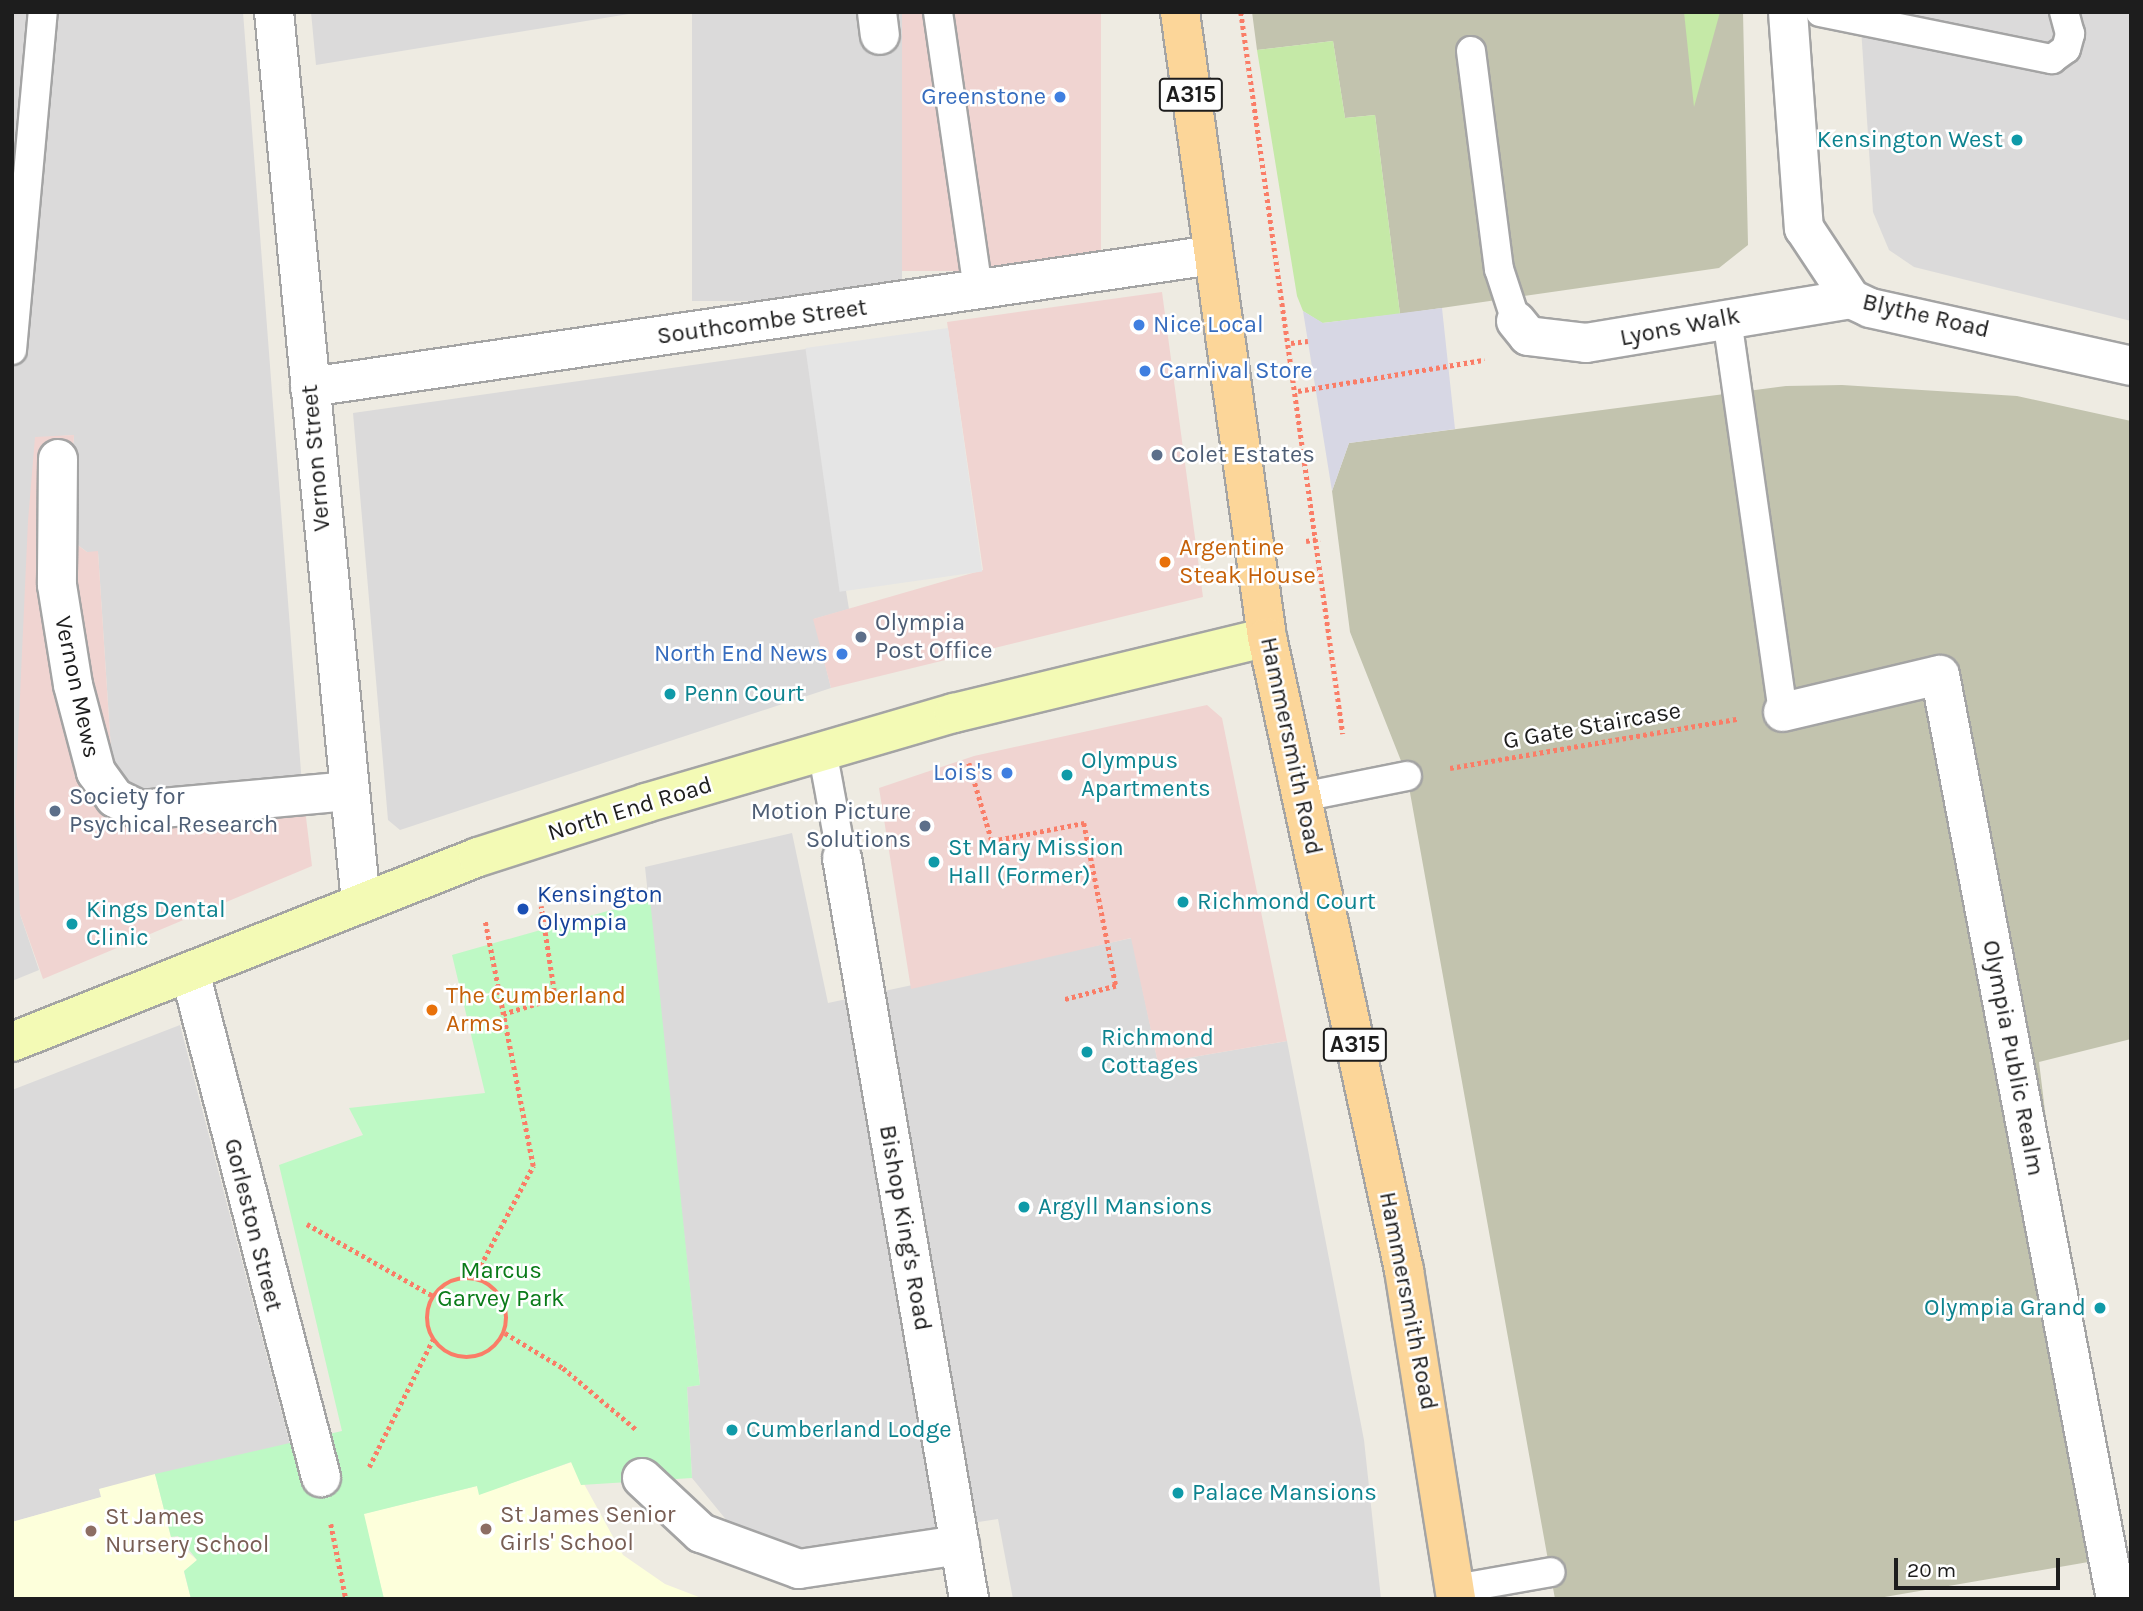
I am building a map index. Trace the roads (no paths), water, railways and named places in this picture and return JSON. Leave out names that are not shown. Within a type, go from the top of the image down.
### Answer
[{"type":"main road","name":"Hammersmith Road","points":[[1180,12],[1267,637],[1404,1270],[1456,1594]]},
{"type":"main road","name":"North End Road","points":[[12,1042],[478,857],[822,750],[1111,671],[1267,637]]},
{"type":"street","name":"Vernon Street","points":[[274,12],[361,903]]},
{"type":"street","name":"Blythe Road","points":[[1788,12],[1804,228],[1851,299],[1870,309],[2131,366]]},
{"type":"street","name":"Southcombe Street","points":[[310,387],[1213,255]]},
{"type":"street","name":"Lyons Walk","points":[[1516,321],[1528,336],[1561,345],[1851,299]]},
{"type":"street","name":"Vernon Mews","points":[[58,459],[57,585],[73,685],[96,772],[115,798],[139,810],[348,790]]},
{"type":"street","name":"Olympia Public Realm","points":[[1783,712],[1940,675],[2116,1599]]},
{"type":"street","name":"Bishop King's Road","points":[[842,858],[969,1599]]},
{"type":"street","name":"Gorleston Street","points":[[190,972],[243,1187],[321,1477]]},
{"type":"street","points":[[642,1478],[701,1533],[799,1569],[960,1545]]},
{"type":"lane","points":[[12,350],[43,12]]},
{"type":"lane","points":[[938,12],[978,290]]},
{"type":"lane","points":[[1820,12],[2052,59],[2066,49],[2070,34],[2064,12]]},
{"type":"lane","points":[[1471,51],[1499,269],[1516,321]]},
{"type":"lane","points":[[1727,319],[1783,712]]},
{"type":"lane","points":[[822,750],[842,858]]},
{"type":"lane","points":[[1302,797],[1407,776]]},
{"type":"lane","points":[[1456,1594],[1552,1572]]},
{"type":"place","name":"Greenstone","points":[[1060,97]]},
{"type":"place","name":"Kensington West","points":[[2017,140]]},
{"type":"place","name":"Nice Local","points":[[1139,325]]},
{"type":"place","name":"Carnival Store","points":[[1145,371]]},
{"type":"place","name":"Colet Estates","points":[[1157,455]]},
{"type":"place","name":"Argentine Steak House","points":[[1165,562]]},
{"type":"place","name":"Olympia Post Office","points":[[861,637]]},
{"type":"place","name":"North End News","points":[[842,654]]},
{"type":"place","name":"Penn Court","points":[[670,694]]},
{"type":"place","name":"Lois's","points":[[1007,773]]},
{"type":"place","name":"Olympus Apartments","points":[[1067,775]]},
{"type":"place","name":"Society for Psychical Research","points":[[55,811]]},
{"type":"place","name":"Motion Picture Solutions","points":[[925,826]]},
{"type":"place","name":"St Mary Mission Hall (Former)","points":[[934,862]]},
{"type":"place","name":"Richmond Court","points":[[1183,902]]},
{"type":"place","name":"Kensington Olympia","points":[[523,909]]},
{"type":"place","name":"Kings Dental Clinic","points":[[72,924]]},
{"type":"place","name":"The Cumberland Arms","points":[[432,1010]]},
{"type":"place","name":"Richmond Cottages","points":[[1087,1052]]},
{"type":"place","name":"Argyll Mansions","points":[[1024,1207]]},
{"type":"place","name":"Olympia Grand","points":[[2100,1308]]},
{"type":"place","name":"Cumberland Lodge","points":[[732,1430]]},
{"type":"place","name":"Palace Mansions","points":[[1178,1493]]},
{"type":"place","name":"St James Senior Girls' School","points":[[486,1529]]},
{"type":"place","name":"St James Nursery School","points":[[91,1531]]},
{"type":"park label","name":"Marcus Garvey Park","points":[[501,1285]]}]
